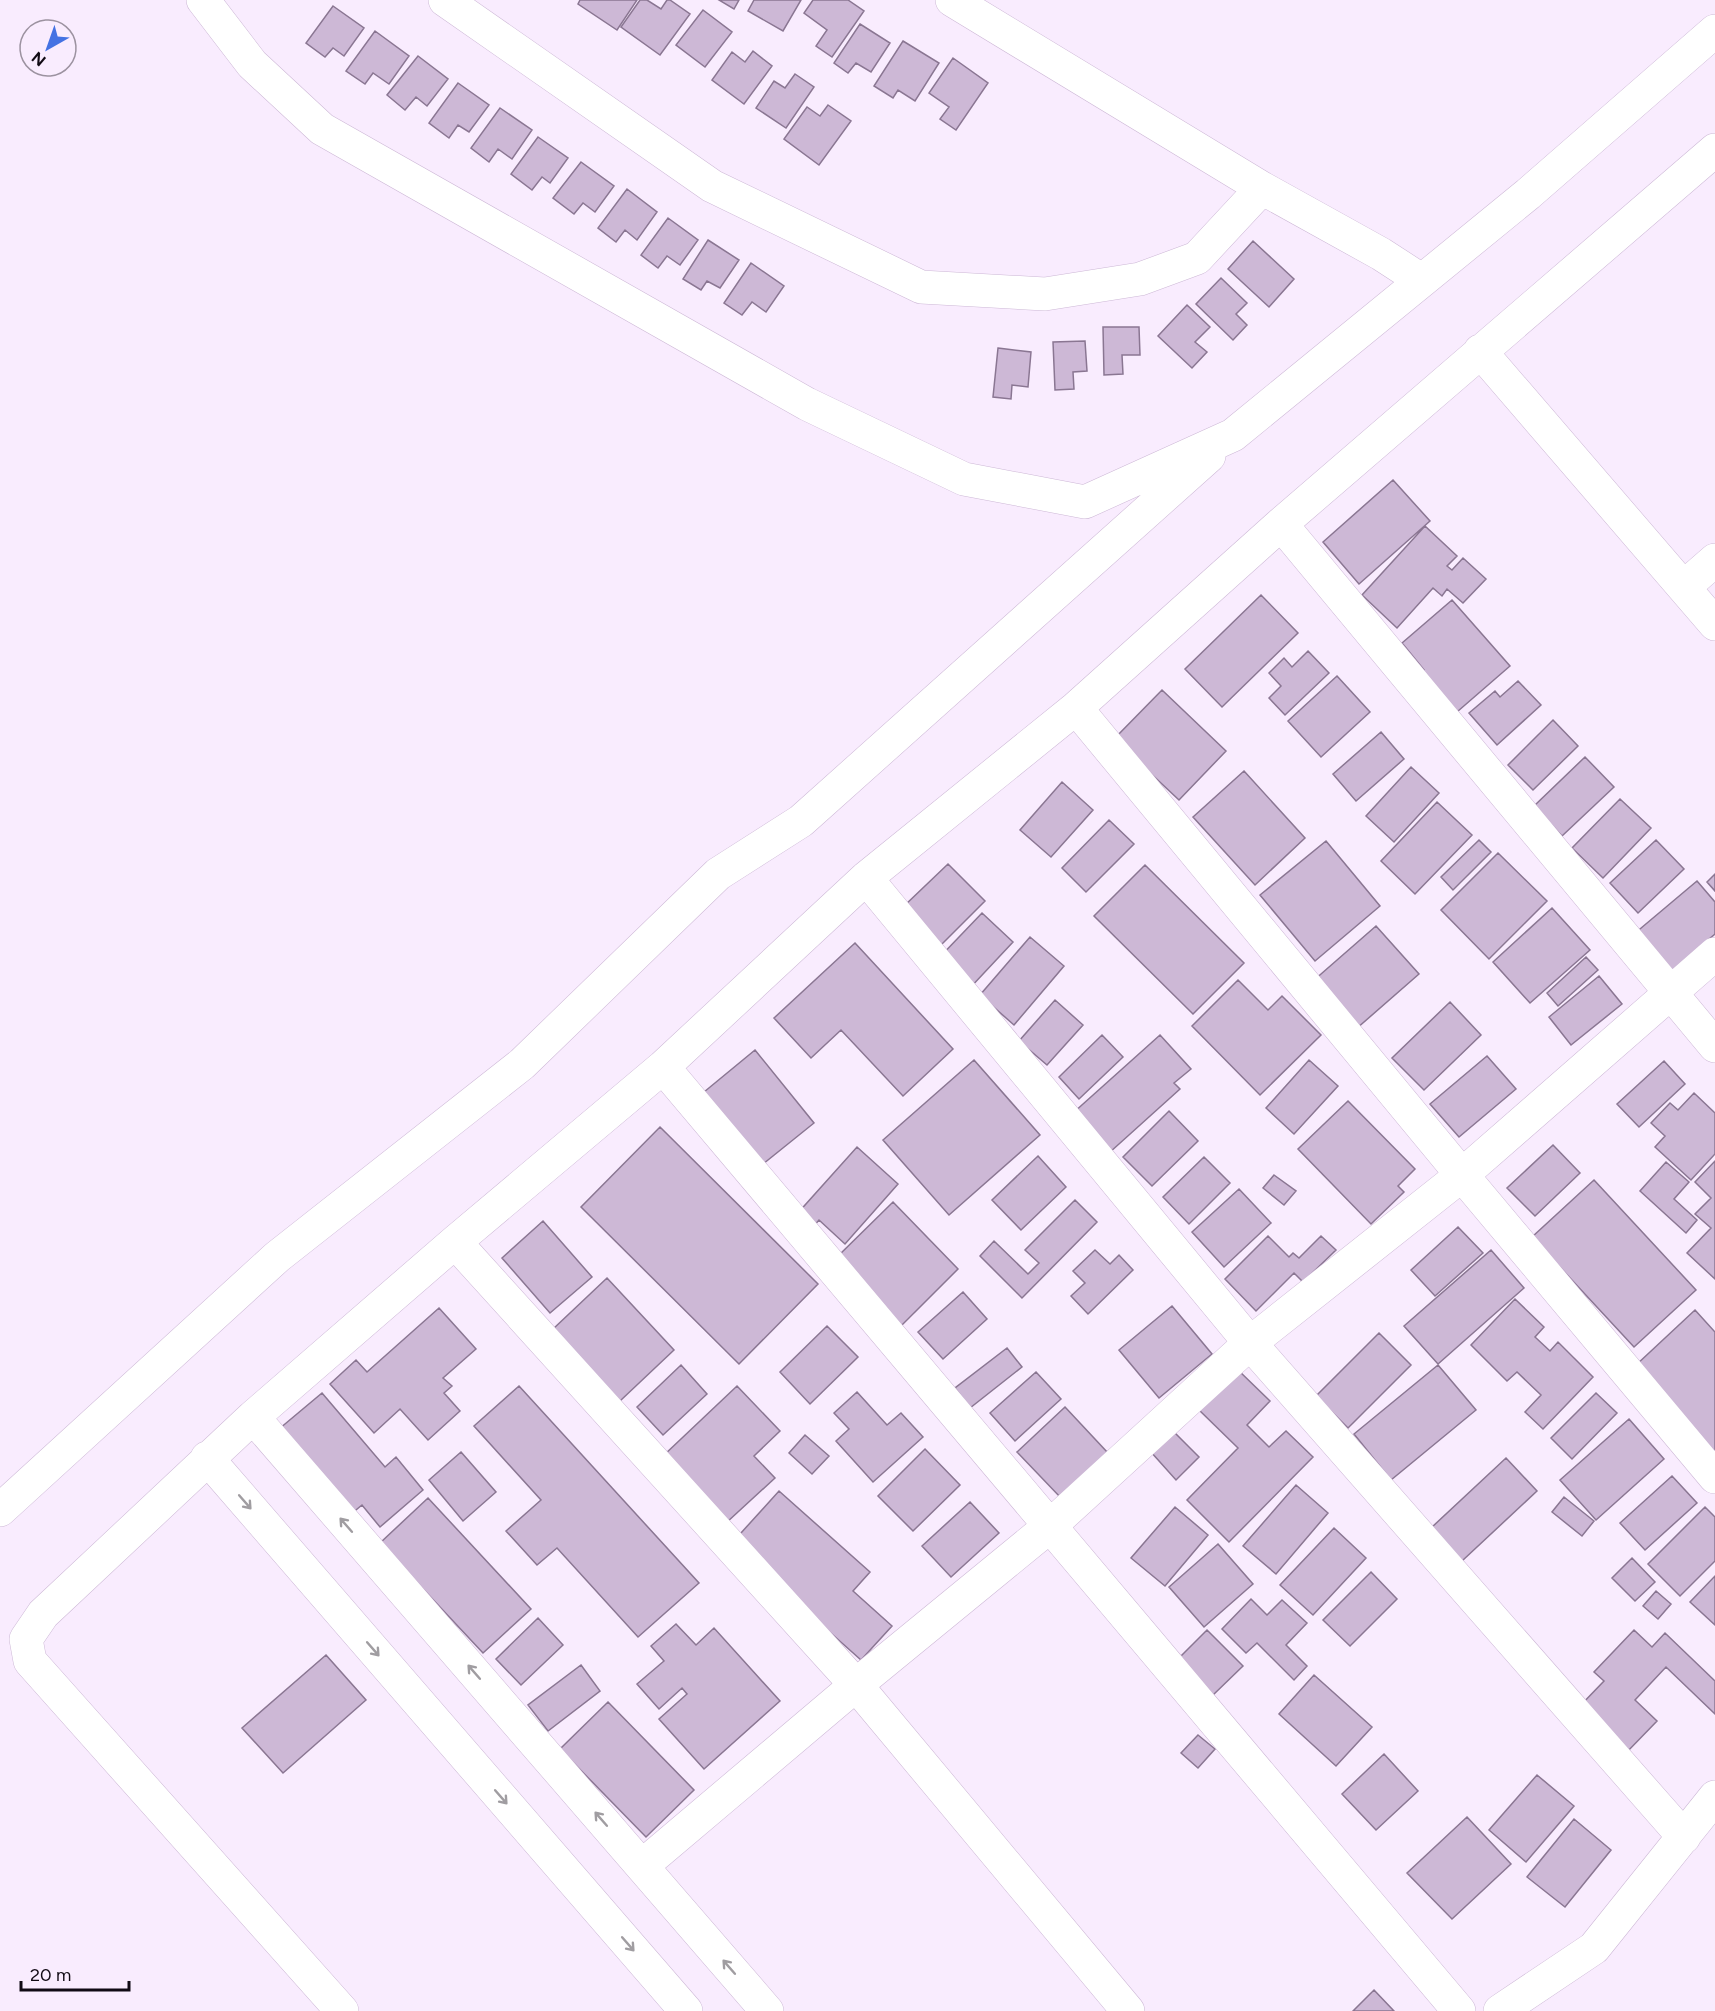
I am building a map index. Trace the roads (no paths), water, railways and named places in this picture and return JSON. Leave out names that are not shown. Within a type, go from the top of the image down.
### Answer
[{"type":"street","points":[[203,0],[252,64],[322,129],[807,404],[964,479],[1085,502],[1233,435]]},
{"type":"street","points":[[445,0],[712,186],[921,287],[1045,294],[1140,279],[1197,258],[1262,188]]},
{"type":"street","points":[[952,0],[1262,188],[1381,254],[1421,280]]},
{"type":"street","points":[[0,1510],[277,1257],[522,1064],[718,874],[801,820],[1233,435],[1528,194],[1715,31]]},
{"type":"street","points":[[342,2011],[30,1661],[26,1639],[43,1614],[207,1458],[455,1242],[663,1067],[866,878],[1076,708],[1281,524],[1715,150]]},
{"type":"street","points":[[1480,351],[1715,624]]},
{"type":"street","points":[[1281,524],[1715,1047]]},
{"type":"street","points":[[1684,587],[1715,560]]},
{"type":"street","points":[[1076,708],[1715,1477]]},
{"type":"street","points":[[866,878],[1250,1343],[1684,1836]]},
{"type":"street","points":[[642,1866],[856,1685],[1050,1526],[1250,1343],[1462,1175],[1715,954]]},
{"type":"street","points":[[663,1067],[1459,2011]]},
{"type":"street","points":[[455,1242],[856,1685],[1128,2011]]},
{"type":"street","points":[[253,1417],[767,2011]]},
{"type":"street","points":[[207,1458],[686,2011]]},
{"type":"street","points":[[1500,2011],[1594,1948],[1715,1797]]}]
